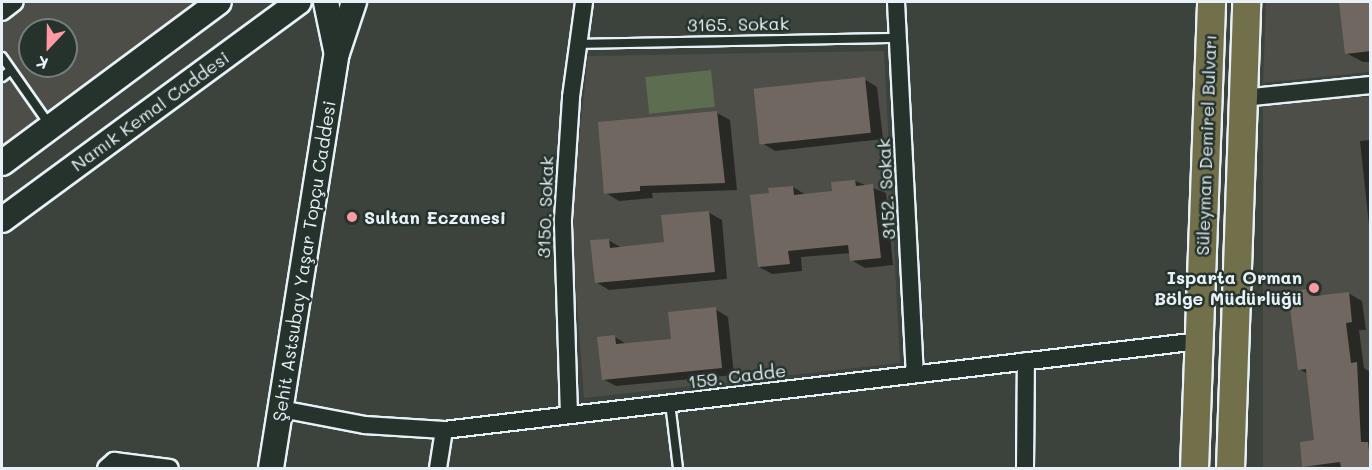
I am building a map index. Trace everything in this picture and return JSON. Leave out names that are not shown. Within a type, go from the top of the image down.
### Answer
[{"type":"main road","name":"Süleyman Demirel Bulvarı","points":[[1194,468],[1211,2]]},
{"type":"main road","points":[[1230,468],[1246,2]]},
{"type":"street","points":[[2,12],[15,2]]},
{"type":"street","points":[[2,163],[219,2]]},
{"type":"street","name":"Namık Kemal Caddesi","points":[[2,220],[299,2]]},
{"type":"street","name":"Şehit Astsubay Yaşar Topçu Caddesi","points":[[326,2],[337,52]]},
{"type":"street","name":"Şehit Astsubay Yaşar Topçu Caddesi","points":[[271,468],[337,52],[354,2]]},
{"type":"street","name":"3150. Sokak","points":[[569,415],[563,219],[578,44],[584,2]]},
{"type":"street","name":"3152. Sokak","points":[[897,2],[915,374]]},
{"type":"street","points":[[1243,98],[1371,85]]},
{"type":"street","name":"159. Cadde","points":[[281,410],[365,425],[444,430],[1199,341]]},
{"type":"street","points":[[1025,468],[1026,361]]},
{"type":"street","points":[[438,468],[444,430]]},
{"type":"street","points":[[108,465],[170,468]]},
{"type":"lane","name":"3165. Sokak","points":[[578,44],[898,38]]},
{"type":"lane","points":[[2,57],[51,127]]},
{"type":"lane","points":[[2,77],[11,70]]},
{"type":"lane","points":[[670,403],[678,468]]},
{"type":"shaded area","points":[[2,2],[200,2],[2,147]]},
{"type":"shaded area","points":[[1266,2],[1370,2],[1370,72],[1263,83]]},
{"type":"shaded area","points":[[884,51],[900,363],[584,398],[573,249],[575,178],[588,56]]},
{"type":"shaded area","name":"Isparta Orman Bölge Müdürlüğü","points":[[1263,97],[1370,97],[1370,468],[1263,468]]},
{"type":"green space","points":[[711,70],[715,107],[649,114],[645,77]]},
{"type":"building","points":[[1339,2],[1371,2],[1371,51],[1345,54]]},
{"type":"building","points":[[865,77],[871,133],[759,144],[754,89]]},
{"type":"building","points":[[717,111],[725,183],[640,186],[640,191],[604,194],[598,122]]},
{"type":"building","points":[[855,180],[856,186],[873,184],[881,258],[850,261],[848,245],[788,251],[790,264],[758,267],[750,195],[769,193],[768,188],[793,186],[794,195],[832,191],[831,182]]},
{"type":"building","points":[[709,211],[715,272],[595,283],[590,240],[609,239],[610,248],[664,242],[661,215]]},
{"type":"building","points":[[1313,288],[1314,296],[1349,292],[1352,322],[1346,323],[1351,363],[1357,362],[1361,442],[1368,442],[1371,467],[1341,468],[1340,462],[1302,467],[1300,442],[1314,440],[1306,369],[1298,370],[1288,292]]},
{"type":"building","points":[[716,307],[722,368],[602,380],[597,337],[615,335],[616,344],[671,339],[668,312]]},
{"type":"place","name":"Sultan Eczanesi","points":[[352,217]]},
{"type":"place","name":"Isparta Orman Bölge Müdürlüğü","points":[[1314,288]]}]
